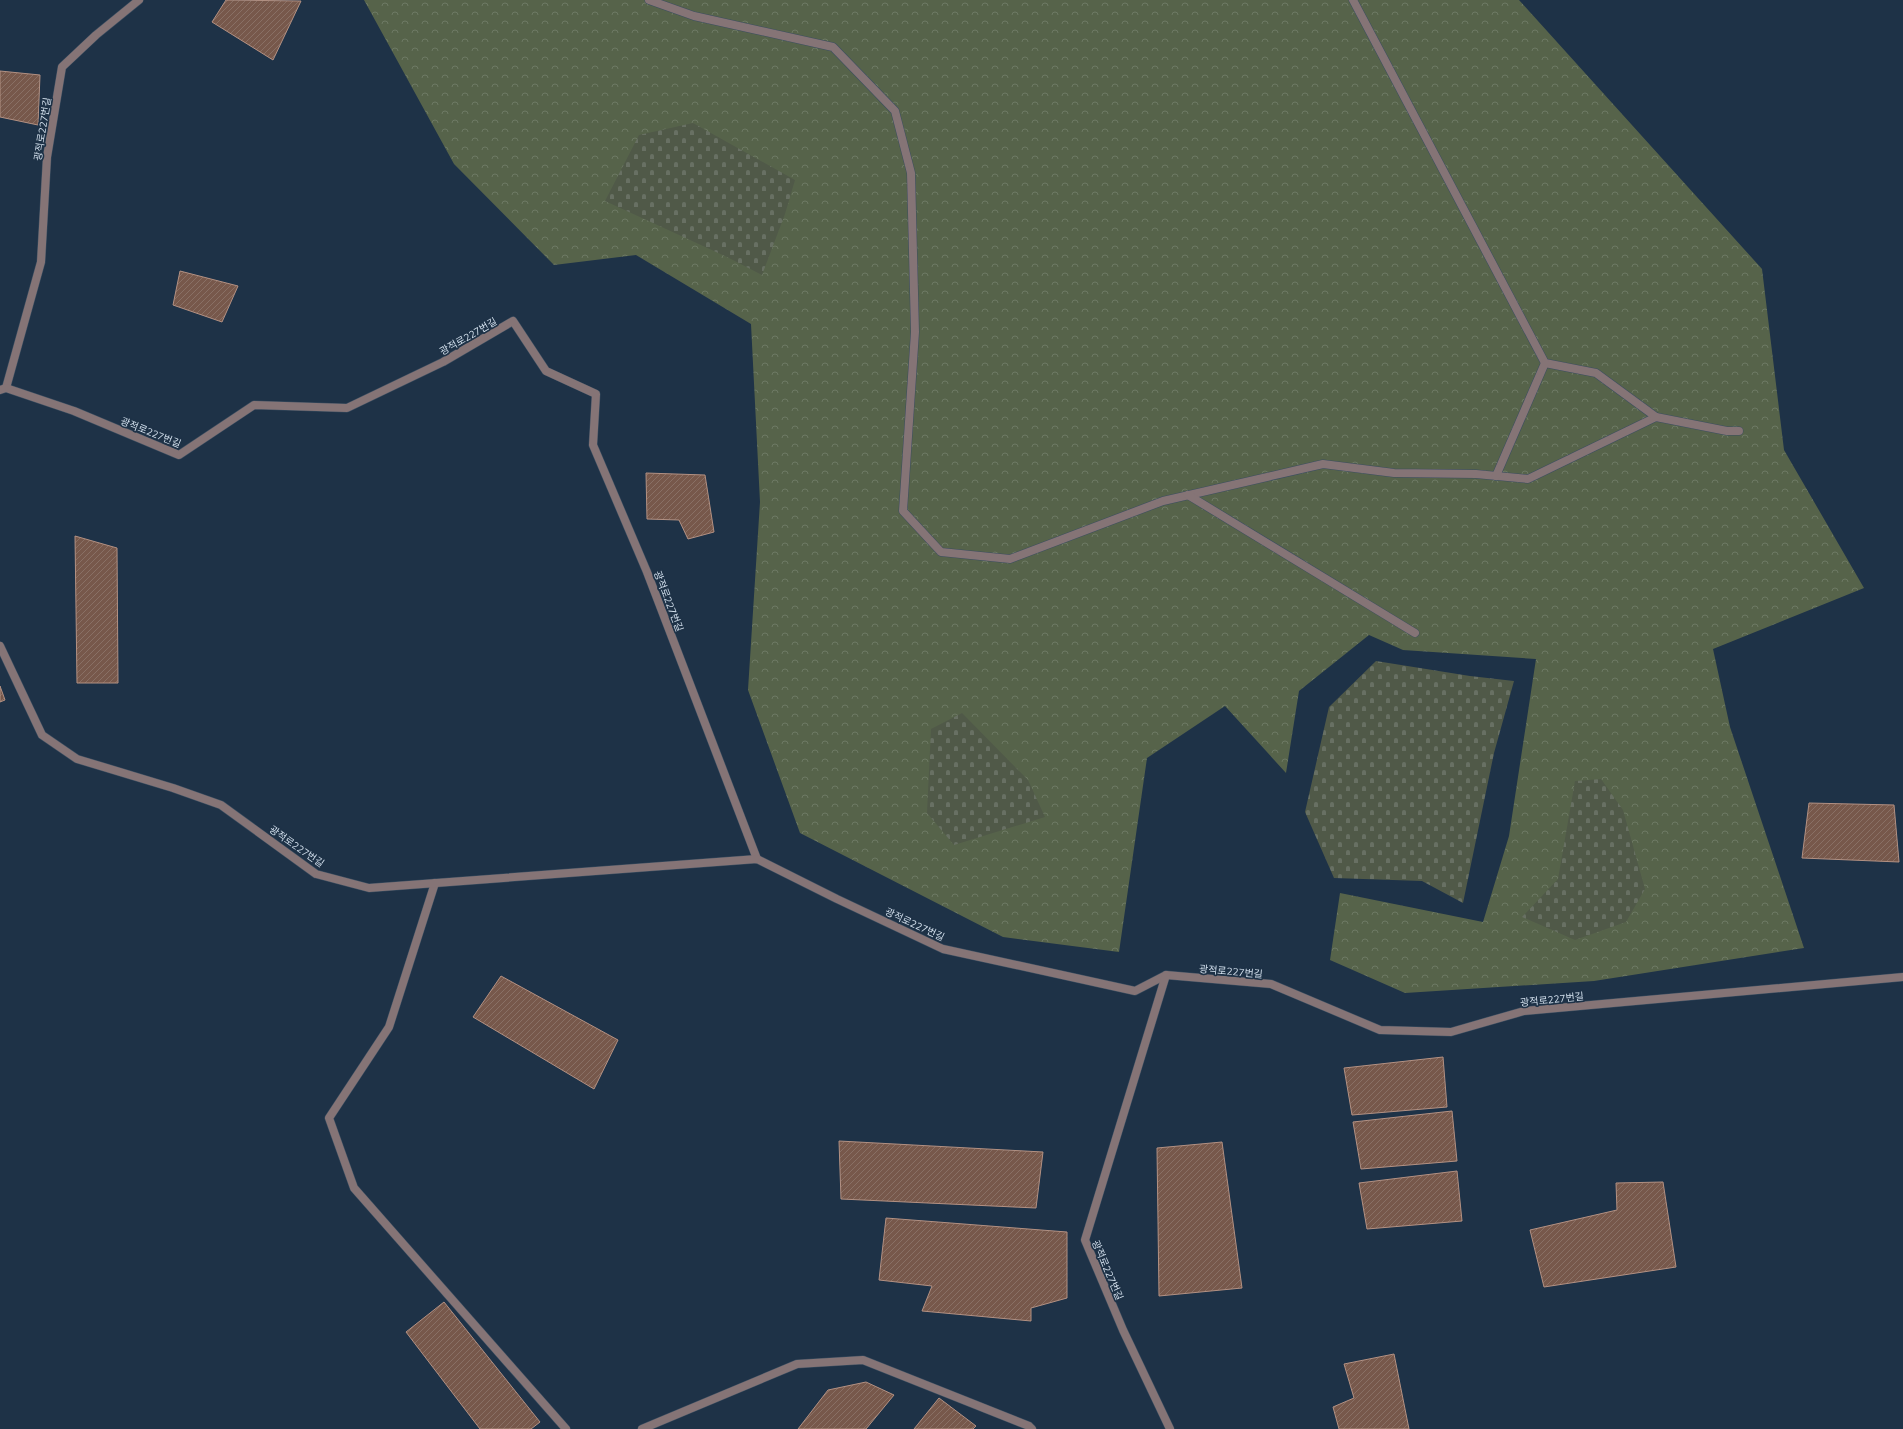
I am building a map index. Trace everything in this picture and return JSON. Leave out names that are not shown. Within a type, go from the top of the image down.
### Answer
[{"type":"street","name":"광적로227번길","points":[[139,0],[96,35],[62,67],[47,157],[41,262],[3,389],[74,411],[179,456],[254,405],[347,408],[443,362],[513,321],[546,371],[596,394],[593,446],[647,572],[757,859]]},
{"type":"street","points":[[649,0],[694,16],[833,47],[895,111],[911,173],[915,332],[903,511],[941,552],[1010,559],[1163,501],[1323,464],[1394,473],[1476,474],[1528,479],[1656,417]]},
{"type":"street","points":[[1353,0],[1545,363]]},
{"type":"street","points":[[1496,476],[1545,363]]},
{"type":"street","points":[[1545,363],[1596,373],[1656,417],[1727,431],[1739,431]]},
{"type":"street","points":[[1188,496],[1415,633]]},
{"type":"street","name":"광적로227번길","points":[[0,646],[42,734],[77,759],[173,788],[221,805],[316,874],[369,888],[757,859],[943,949],[1135,991],[1166,975],[1271,984],[1380,1030],[1451,1032],[1524,1011],[1903,976]]},
{"type":"street","points":[[435,883],[389,1027],[329,1118],[354,1188],[566,1429]]},
{"type":"street","name":"광적로227번길","points":[[1166,975],[1084,1240],[1123,1330],[1170,1429]]},
{"type":"street","points":[[642,1429],[797,1364],[863,1360],[1029,1426],[1032,1429]]},
{"type":"green space","points":[[364,0],[1519,0],[1762,269],[1784,450],[1864,588],[1713,649],[1730,727],[1804,948],[1594,981],[1405,993],[1330,960],[1340,893],[1483,922],[1509,836],[1536,659],[1403,650],[1369,635],[1299,691],[1286,773],[1225,706],[1147,758],[1119,952],[1003,937],[800,833],[748,690],[760,502],[751,324],[636,255],[554,265],[454,164]]},
{"type":"green space","points":[[693,123],[795,180],[785,214],[762,275],[727,257],[605,201],[639,135]]},
{"type":"green space","points":[[1376,661],[1470,676],[1514,681],[1494,753],[1463,903],[1422,881],[1334,878],[1305,812],[1329,707]]},
{"type":"green space","points":[[962,713],[1028,780],[1045,817],[954,845],[927,813],[931,729]]},
{"type":"green space","points":[[1601,779],[1623,810],[1645,889],[1626,922],[1575,940],[1522,917],[1558,879],[1575,781]]},
{"type":"building","points":[[226,0],[301,1],[273,60],[212,22]]},
{"type":"building","points":[[0,71],[40,75],[38,125],[0,117]]},
{"type":"building","points":[[180,271],[238,286],[222,322],[173,305]]},
{"type":"building","points":[[646,473],[705,475],[714,532],[688,539],[679,520],[647,519]]},
{"type":"building","points":[[75,536],[117,548],[118,683],[77,683]]},
{"type":"building","points":[[0,686],[5,700],[0,702]]},
{"type":"building","points":[[1809,803],[1894,805],[1899,862],[1802,858]]},
{"type":"building","points":[[501,976],[618,1040],[594,1089],[473,1017]]},
{"type":"building","points":[[1443,1057],[1447,1107],[1352,1115],[1344,1068]]},
{"type":"building","points":[[1452,1111],[1457,1161],[1361,1169],[1353,1122]]},
{"type":"building","points":[[839,1141],[1043,1152],[1036,1208],[841,1199]]},
{"type":"building","points":[[1222,1142],[1242,1288],[1159,1296],[1157,1148]]},
{"type":"building","points":[[1457,1171],[1462,1221],[1367,1229],[1359,1183]]},
{"type":"building","points":[[1663,1182],[1676,1267],[1544,1287],[1530,1230],[1617,1210],[1616,1183]]},
{"type":"building","points":[[886,1218],[1067,1232],[1067,1298],[1031,1308],[1031,1321],[922,1311],[932,1286],[879,1280]]},
{"type":"building","points":[[444,1302],[540,1422],[531,1429],[480,1429],[406,1332]]},
{"type":"building","points":[[1394,1354],[1409,1429],[1339,1429],[1333,1407],[1354,1398],[1344,1364]]},
{"type":"building","points":[[866,1382],[894,1395],[866,1429],[798,1429],[828,1390]]},
{"type":"building","points":[[939,1398],[976,1426],[973,1429],[914,1429]]}]
